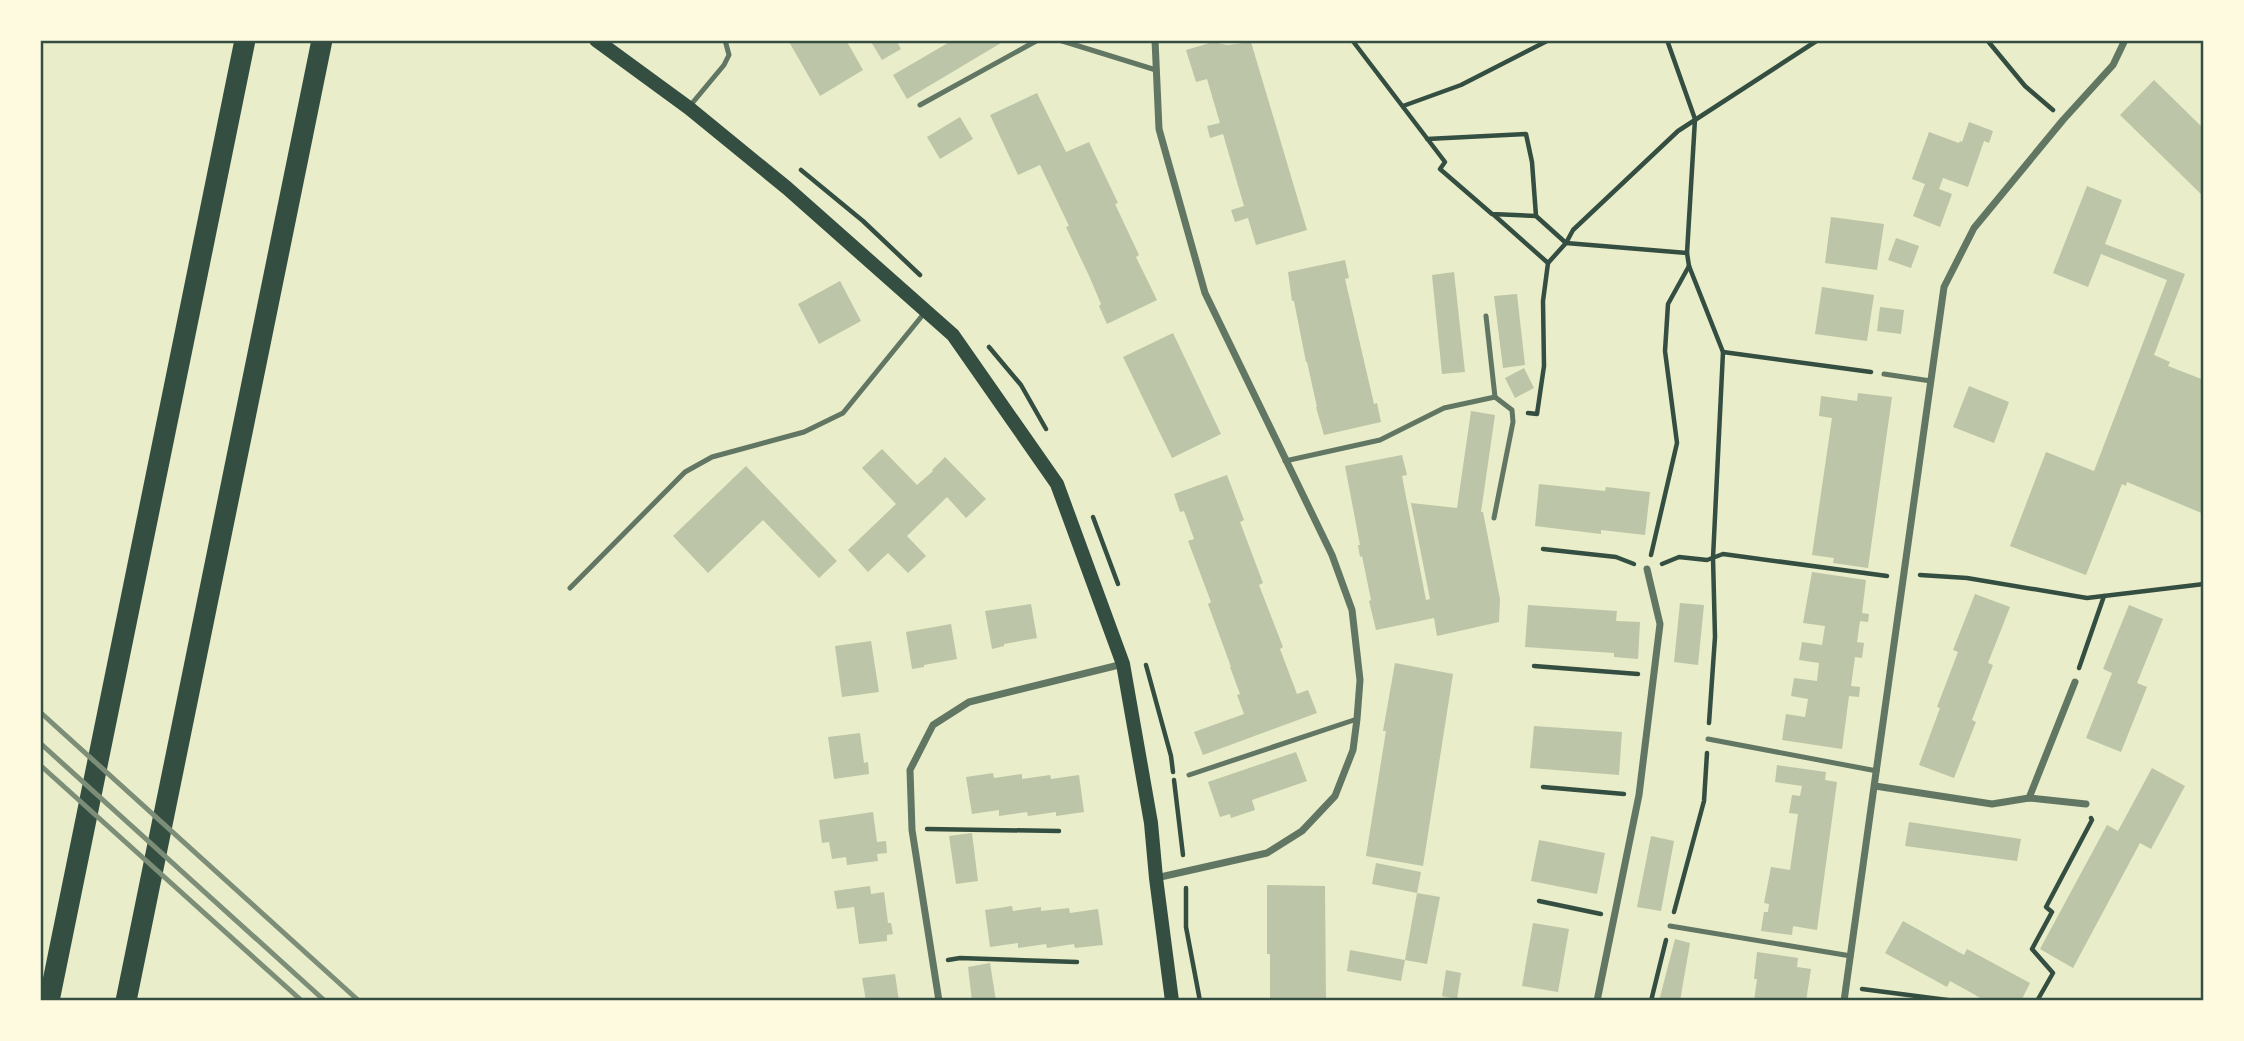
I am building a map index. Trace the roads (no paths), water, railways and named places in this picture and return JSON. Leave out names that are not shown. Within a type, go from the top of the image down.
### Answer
[{"type":"highway","points":[[49,1001],[245,40]]},
{"type":"highway","points":[[126,1001],[322,40]]},
{"type":"main road","points":[[596,40],[689,108],[787,188],[953,335],[1056,484],[1123,664],[1151,822],[1172,1001]]},
{"type":"street","points":[[1155,40],[1159,129],[1205,293],[1332,555],[1352,610],[1360,680],[1353,750],[1335,796],[1302,831],[1267,853],[1156,878]]},
{"type":"street","points":[[1844,1001],[1944,288],[1973,228],[2113,65],[2125,40]]},
{"type":"street","points":[[1597,1001],[1639,795],[1660,624],[1647,569]]},
{"type":"street","points":[[939,1001],[912,830],[909,770],[933,725],[969,702],[1123,664]]},
{"type":"street","points":[[2029,798],[2075,682]]},
{"type":"street","points":[[1875,786],[1992,804],[2029,798],[2086,804]]},
{"type":"lane","points":[[689,108],[724,65],[729,55],[725,40]]},
{"type":"lane","points":[[920,105],[1038,40]]},
{"type":"lane","points":[[1059,40],[1156,71]]},
{"type":"lane","points":[[570,588],[685,472],[712,457],[804,432],[843,413],[926,311]]},
{"type":"lane","points":[[1486,316],[1495,397],[1512,410],[1513,422],[1494,518]]},
{"type":"lane","points":[[1884,373],[1931,381]]},
{"type":"lane","points":[[1285,461],[1380,440],[1444,408],[1495,397]]},
{"type":"lane","points":[[1189,775],[1357,719]]},
{"type":"lane","points":[[1708,739],[1877,771]]},
{"type":"lane","points":[[1670,926],[1851,956]]},
{"type":"railway","points":[[40,712],[359,1001]]},
{"type":"railway","points":[[40,743],[325,1001]]},
{"type":"railway","points":[[40,765],[302,1001]]}]
